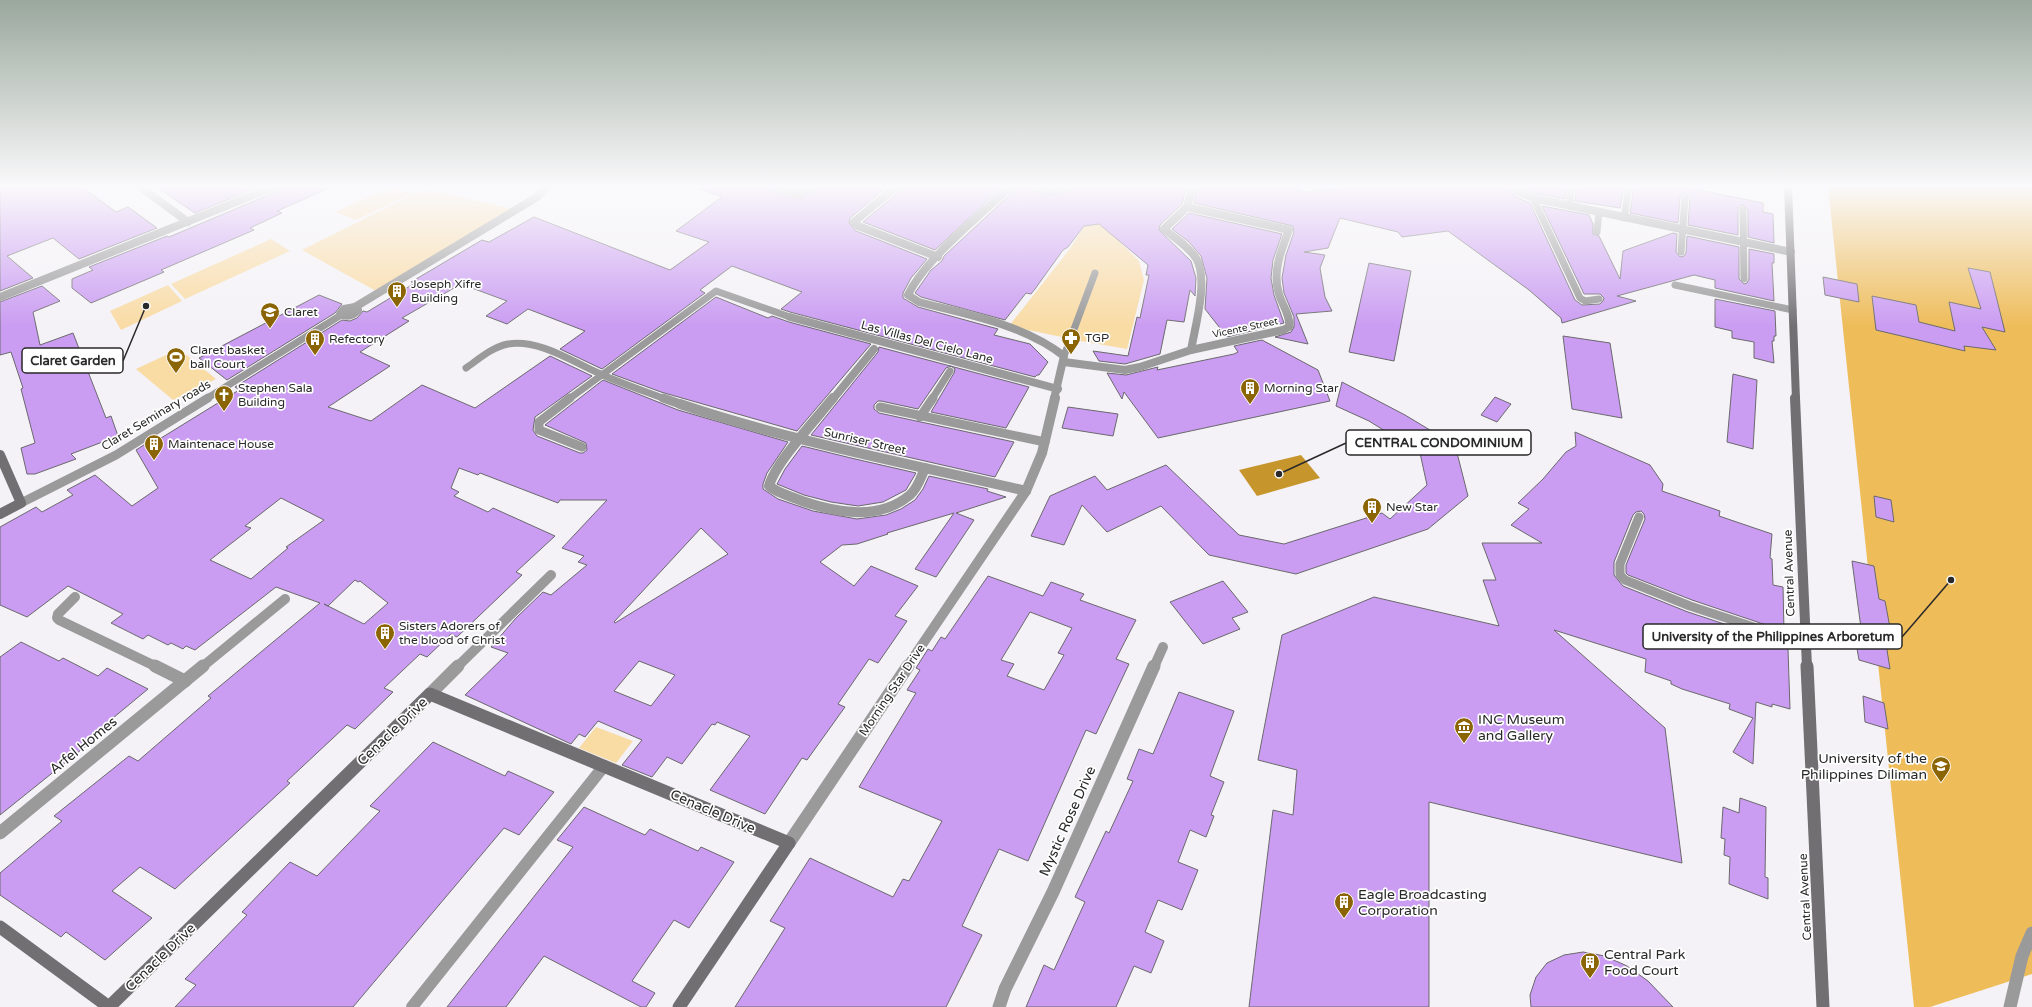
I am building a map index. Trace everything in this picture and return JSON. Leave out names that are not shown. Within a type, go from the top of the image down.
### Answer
[{"type":"main road","name":"Central Avenue","points":[[1790,233],[1805,644],[1823,1007]]},
{"type":"main road","points":[[0,455],[21,503],[0,514]]},
{"type":"main road","name":"Cenacle Drive","points":[[0,928],[109,1007],[430,694],[790,844]]},
{"type":"main road","name":"Morning Star Drive","points":[[679,1007],[790,844]]},
{"type":"street","points":[[0,297],[160,233]]},
{"type":"street","points":[[341,315],[347,316],[354,314],[358,310],[355,307],[477,233]]},
{"type":"street","points":[[876,233],[938,257]]},
{"type":"street","points":[[963,233],[938,257],[909,290],[908,295],[912,299],[1032,336],[1058,350],[1064,359],[1125,370],[1140,367],[1191,350],[1201,279],[1199,264],[1190,253],[1168,233]]},
{"type":"street","name":"Vicente Street","points":[[1191,350],[1283,330],[1289,327],[1290,322],[1278,294],[1275,268],[1288,233]]},
{"type":"street","points":[[1698,233],[1791,252]]},
{"type":"street","name":"Las Villas Del Cielo Lane","points":[[790,316],[1058,389]]},
{"type":"street","name":"Sunriser Street","points":[[874,349],[800,438],[771,478],[769,486],[777,492],[852,513],[875,510],[894,503],[910,494],[920,482],[925,468]]},
{"type":"street","name":"Morning Star Drive","points":[[790,844],[1026,491],[1036,471],[1046,442],[1064,359]]},
{"type":"street","name":"Sunriser Street","points":[[680,404],[719,417],[800,438],[1026,491]]},
{"type":"street","points":[[430,694],[551,575]]},
{"type":"street","points":[[75,597],[58,614],[57,618],[59,620],[185,681]]},
{"type":"street","name":"Arfel Homes","points":[[0,833],[285,599]]},
{"type":"street","name":"Mystic Rose Drive","points":[[999,1007],[1005,989],[1053,892],[1163,647]]},
{"type":"street","points":[[2010,1007],[2022,956],[2032,933]]},
{"type":"lane","points":[[1550,233],[1580,298],[1585,301],[1599,298]]},
{"type":"lane","points":[[1681,252],[1683,233]]},
{"type":"lane","points":[[1743,233],[1744,279]]},
{"type":"lane","points":[[1064,359],[1096,273]]},
{"type":"lane","points":[[1675,285],[1793,310]]},
{"type":"lane","points":[[582,447],[543,432],[537,426],[542,418],[716,292],[790,316]]},
{"type":"lane","name":"Claret Seminary roads","points":[[21,503],[116,455],[341,315]]},
{"type":"lane","points":[[466,368],[486,354],[508,344],[523,343],[547,350],[601,374],[680,404]]},
{"type":"lane","points":[[920,416],[950,371]]},
{"type":"lane","points":[[880,407],[1046,442]]},
{"type":"lane","points":[[1639,517],[1620,564],[1620,575],[1625,580],[1690,606],[1805,644]]},
{"type":"lane","points":[[412,1007],[604,766]]},
{"type":"shaded area","points":[[336,233],[472,233],[376,291],[302,250]]},
{"type":"shaded area","points":[[1080,233],[1110,233],[1139,261],[1144,280],[1127,349],[1009,326],[1069,250]]},
{"type":"shaded area","name":"University of the Philippines Diliman","points":[[1833,233],[2032,233],[2032,974],[1930,1007],[1914,1007]]},
{"type":"shaded area","points":[[271,239],[290,251],[185,299],[171,284]]},
{"type":"shaded area","points":[[168,285],[182,301],[121,330],[110,311]]},
{"type":"shaded area","name":"Claret basket ball Court","points":[[179,349],[216,379],[173,400],[136,369]]},
{"type":"shaded area","points":[[1301,455],[1320,478],[1257,496],[1239,470]]},
{"type":"shaded area","points":[[596,727],[633,741],[616,763],[579,748]]},
{"type":"building","points":[[0,233],[144,233],[79,259],[53,238],[7,256],[33,278],[0,291]]},
{"type":"building","points":[[178,233],[247,233],[161,270],[164,272],[91,303],[72,288],[72,279],[93,270],[89,267],[167,236],[169,237]]},
{"type":"building","points":[[505,233],[575,233],[670,270],[709,242],[682,233],[861,233],[927,259],[911,278],[903,293],[903,298],[918,307],[998,329],[994,335],[1030,344],[1048,362],[1039,375],[1035,377],[790,312],[781,309],[802,292],[732,266],[700,290],[705,293],[602,369],[560,349],[585,331],[528,309],[507,324],[486,316],[507,301],[461,284],[402,318],[409,321],[360,352],[390,366],[328,407],[371,421],[422,385],[475,408],[550,356],[592,376],[535,417],[533,430],[537,436],[580,453],[587,450],[586,443],[545,425],[603,380],[678,410],[788,442],[767,473],[763,484],[763,489],[778,499],[813,511],[857,519],[886,515],[901,509],[915,500],[923,489],[929,476],[988,489],[987,491],[1006,497],[956,513],[974,520],[936,577],[915,569],[954,513],[887,533],[888,534],[857,544],[842,545],[820,562],[854,586],[871,566],[918,586],[895,616],[907,621],[878,663],[869,659],[838,704],[845,707],[807,760],[802,758],[765,814],[710,790],[750,736],[717,722],[715,725],[712,724],[682,764],[667,757],[652,777],[622,765],[642,740],[598,721],[585,737],[579,734],[571,744],[465,695],[508,653],[491,647],[516,618],[543,592],[551,595],[587,565],[578,562],[584,556],[562,548],[607,500],[560,500],[558,503],[480,473],[478,475],[459,468],[451,488],[459,492],[454,496],[488,512],[493,508],[555,536],[516,572],[522,575],[457,637],[451,634],[427,657],[420,654],[384,688],[393,692],[355,729],[347,725],[287,781],[290,783],[175,889],[140,867],[112,891],[152,918],[105,960],[66,932],[61,937],[0,895],[0,873],[62,821],[54,816],[129,756],[138,761],[211,698],[208,696],[320,603],[276,587],[195,650],[186,646],[183,649],[171,643],[168,645],[148,635],[143,639],[111,623],[123,614],[68,586],[27,617],[0,605],[0,527],[36,507],[42,512],[73,495],[67,490],[95,475],[132,506],[158,488],[136,450],[150,441],[153,443],[239,390],[235,387],[342,320],[350,321],[357,318],[363,311],[367,312],[415,283],[411,282],[482,240],[489,242]],"holes":[[[281,498],[324,520],[286,547],[288,548],[251,579],[210,560],[251,528],[245,526]],[[701,528],[728,554],[615,623],[614,622]],[[355,580],[358,582],[360,581],[388,603],[364,624],[328,606]],[[639,661],[675,675],[651,706],[614,691]]]},
{"type":"building","points":[[891,233],[953,233],[935,250]]},
{"type":"building","points":[[969,233],[1079,233],[1068,247],[1063,250],[1031,294],[1026,293],[1005,320],[921,297],[915,293],[931,270],[942,261],[944,256]]},
{"type":"building","points":[[1110,233],[1162,233],[1191,261],[1196,278],[1195,296],[1190,290],[1184,322],[1167,320],[1160,354],[1125,364],[1099,361],[1093,351],[1128,356],[1137,317],[1140,318],[1149,275],[1146,275],[1148,265]]},
{"type":"building","points":[[1177,233],[1282,234],[1273,260],[1271,278],[1274,295],[1284,323],[1227,337],[1205,309],[1207,278],[1201,256],[1189,242]]},
{"type":"building","points":[[1294,233],[1334,233],[1328,248],[1304,252],[1325,255],[1320,268],[1325,297],[1332,311],[1296,314],[1308,344],[1275,337],[1291,332],[1294,327],[1294,317],[1284,293],[1282,278],[1286,255]]},
{"type":"building","points":[[1399,233],[1433,233],[1402,237]]},
{"type":"building","points":[[1451,233],[1544,233],[1575,300],[1582,305],[1600,304],[1604,298],[1600,294],[1584,294],[1555,233],[1593,233],[1599,236],[1620,279],[1623,251],[1673,233],[1677,234],[1676,252],[1680,257],[1684,256],[1686,253],[1687,236],[1739,247],[1739,279],[1744,284],[1747,283],[1749,279],[1749,249],[1774,254],[1774,263],[1772,263],[1774,301],[1715,288],[1715,280],[1694,275],[1617,296],[1636,301],[1562,323],[1561,318],[1529,290]]},
{"type":"building","points":[[1728,233],[1738,233],[1738,235]]},
{"type":"building","points":[[1748,233],[1774,233],[1774,243],[1748,237]]},
{"type":"building","points":[[1369,263],[1411,271],[1394,361],[1349,352]]},
{"type":"building","points":[[1968,268],[1990,272],[2005,332],[1982,327],[1996,350],[1964,346],[1965,351],[1876,330],[1872,296],[1916,305],[1919,322],[1955,331],[1949,302],[1981,309]]},
{"type":"building","points":[[1823,277],[1857,284],[1859,302],[1825,295]]},
{"type":"building","points":[[42,286],[60,301],[33,312],[40,345],[73,333],[106,418],[111,416],[118,436],[71,454],[76,459],[35,474],[27,474],[21,448],[35,443],[21,389],[23,388],[11,352],[0,355],[0,302]]},
{"type":"building","name":"Claret","points":[[319,295],[342,304],[335,313],[227,380],[199,358]]},
{"type":"building","points":[[716,297],[768,318],[772,316],[871,344],[797,431],[661,392],[612,374]]},
{"type":"building","points":[[1715,299],[1775,311],[1776,336],[1774,336],[1774,341],[1772,341],[1774,363],[1754,358],[1754,342],[1732,338],[1732,331],[1715,327]]},
{"type":"building","points":[[1563,336],[1610,343],[1622,418],[1572,409]]},
{"type":"building","points":[[1262,340],[1318,370],[1330,401],[1158,438],[1124,392],[1122,399],[1107,373],[1126,375],[1158,367],[1157,370],[1234,354],[1238,352],[1234,346]]},
{"type":"building","points":[[879,347],[951,366],[946,368],[918,409],[878,401],[874,405],[874,409],[879,413],[1014,442],[995,477],[811,435],[878,352]]},
{"type":"building","points":[[951,366],[1029,387],[1006,428],[931,412],[954,373],[955,369]]},
{"type":"building","points":[[1733,374],[1757,380],[1753,449],[1727,442]]},
{"type":"building","points":[[1342,382],[1405,415],[1455,445],[1468,496],[1428,529],[1296,574],[1209,555],[1161,506],[1107,532],[1082,505],[1064,545],[1031,536],[1050,496],[1095,476],[1107,490],[1166,465],[1239,535],[1284,544],[1382,513],[1390,519],[1427,485],[1420,453],[1369,421],[1336,406]]},
{"type":"building","points":[[1495,397],[1511,404],[1497,422],[1481,415]]},
{"type":"building","points":[[1068,407],[1118,414],[1113,436],[1062,428]]},
{"type":"building","points":[[1575,432],[1650,465],[1663,484],[1662,491],[1720,511],[1719,516],[1772,534],[1770,558],[1772,559],[1773,585],[1783,587],[1784,631],[1692,600],[1628,575],[1626,573],[1626,565],[1645,519],[1644,514],[1641,511],[1636,512],[1633,515],[1614,562],[1614,575],[1623,586],[1688,612],[1785,644],[1785,648],[1788,649],[1790,709],[1772,704],[1772,707],[1756,702],[1753,764],[1733,752],[1753,718],[1729,709],[1730,704],[1682,689],[1671,684],[1671,681],[1645,672],[1646,659],[1554,630],[1665,728],[1682,863],[1429,802],[1429,1007],[1249,1007],[1273,810],[1293,815],[1297,770],[1258,760],[1282,635],[1374,597],[1499,626],[1483,580],[1496,580],[1482,543],[1542,543],[1511,525],[1529,509],[1518,503],[1543,479],[1566,452],[1576,446]]},
{"type":"building","points":[[802,446],[916,473],[906,490],[883,502],[858,506],[831,502],[804,495],[777,484],[785,469]]},
{"type":"building","points":[[1874,496],[1891,500],[1894,522],[1876,517]]},
{"type":"building","points":[[1852,561],[1874,566],[1879,599],[1885,601],[1891,633],[1884,631],[1890,669],[1859,660],[1853,626],[1861,628]]},
{"type":"building","points":[[988,576],[1043,596],[1051,582],[1084,594],[1080,600],[1136,620],[1116,659],[1129,664],[1096,734],[1086,730],[1028,861],[999,849],[962,926],[982,935],[946,1007],[735,1007],[785,928],[770,921],[810,858],[893,897],[903,879],[909,881],[942,821],[859,787],[916,693],[907,690],[920,670],[916,668],[928,649],[932,651],[941,637],[945,639]],"holes":[[[1030,612],[1072,628],[1058,653],[1064,655],[1044,690],[1007,676],[1014,664],[1001,660]]]},
{"type":"building","points":[[1223,581],[1248,612],[1232,618],[1240,629],[1203,644],[1170,602]]},
{"type":"building","points":[[21,642],[59,661],[63,658],[98,676],[107,668],[148,689],[107,723],[112,725],[0,815],[0,657]]},
{"type":"building","points":[[1179,692],[1234,711],[1210,776],[1224,782],[1211,815],[1214,816],[1206,837],[1190,830],[1178,862],[1198,870],[1182,910],[1158,900],[1145,932],[1164,941],[1151,973],[1134,966],[1116,1007],[1026,1007],[1044,965],[1054,970],[1085,902],[1075,897],[1106,831],[1109,833],[1133,781],[1127,779],[1139,749],[1153,754]]},
{"type":"building","points":[[1863,696],[1884,703],[1888,729],[1865,722]]},
{"type":"building","points":[[433,742],[505,776],[508,771],[554,792],[519,835],[504,828],[353,1007],[175,1007],[196,985],[185,979],[247,915],[242,912],[290,862],[317,876],[380,811],[370,806]]},
{"type":"building","points":[[1740,798],[1766,807],[1765,877],[1768,878],[1768,899],[1729,884],[1730,857],[1724,855],[1725,839],[1721,838],[1723,807],[1739,813]]},
{"type":"building","points":[[584,807],[645,835],[650,829],[698,851],[701,847],[734,862],[689,928],[674,920],[632,981],[655,993],[646,1007],[641,1007],[544,956],[506,1007],[447,1007],[573,847],[557,840]]},
{"type":"building","name":"Central Park Food Court","points":[[1583,952],[1605,956],[1627,966],[1648,981],[1673,1007],[1531,1007],[1530,995],[1536,977],[1547,963],[1564,955]]},
{"type":"place","name":"Claret Garden","points":[[146,306]]},
{"type":"place","name":"Joseph Xifre Building","points":[[397,308]]},
{"type":"place","name":"Claret","points":[[270,329]]},
{"type":"place","name":"TGP","points":[[1071,355]]},
{"type":"place","name":"Refectory","points":[[315,356]]},
{"type":"place","name":"Claret basket ball Court","points":[[176,374]]},
{"type":"place","name":"Morning Star","points":[[1250,405]]},
{"type":"place","name":"Stephen Sala Building","points":[[224,412]]},
{"type":"place","name":"Maintenace House","points":[[154,461]]},
{"type":"place","name":"CENTRAL CONDOMINIUM","points":[[1279,474]]},
{"type":"place","name":"New Star","points":[[1372,524]]},
{"type":"place","name":"University of the Philippines Arboretum","points":[[1951,580]]},
{"type":"place","name":"Sisters Adorers of the blood of Christ","points":[[385,650]]},
{"type":"place","name":"INC Museum and Gallery","points":[[1464,744]]},
{"type":"place","name":"University of the Philippines Diliman","points":[[1941,783]]},
{"type":"place","name":"Eagle Broadcasting Corporation","points":[[1344,919]]},
{"type":"place","name":"Central Park Food Court","points":[[1590,979]]}]
